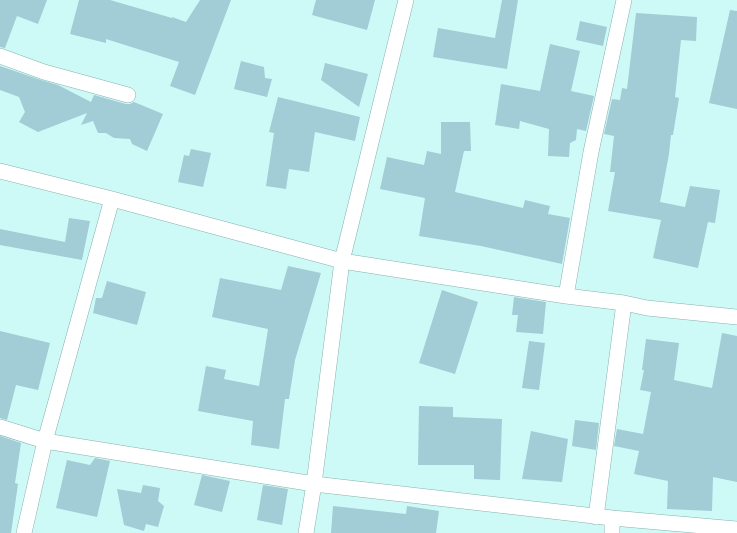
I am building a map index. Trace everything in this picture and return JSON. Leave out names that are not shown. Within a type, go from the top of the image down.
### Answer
[{"type":"street","points":[[306,533],[314,484],[342,261],[406,0]]},
{"type":"street","points":[[566,296],[591,152],[624,0]]},
{"type":"street","points":[[0,56],[44,72],[128,95]]},
{"type":"street","points":[[0,171],[112,199],[342,261],[566,296],[624,303],[647,308],[737,317]]},
{"type":"street","points":[[24,533],[45,441],[112,199]]},
{"type":"street","points":[[596,517],[624,303]]},
{"type":"street","points":[[0,427],[45,441],[314,484],[596,517],[612,526],[737,529]]},
{"type":"building","points":[[0,0],[47,0],[38,24],[17,16],[5,48],[0,47]]},
{"type":"building","points":[[79,0],[110,0],[186,22],[200,0],[231,0],[195,95],[170,86],[179,62],[106,39],[106,43],[70,34]]},
{"type":"building","points":[[316,0],[375,0],[367,30],[312,15]]},
{"type":"building","points":[[502,0],[518,0],[507,69],[433,57],[438,28],[495,38]]},
{"type":"building","points":[[730,10],[737,11],[737,109],[709,103]]},
{"type":"building","points":[[636,13],[697,17],[696,41],[681,40],[675,97],[679,98],[673,135],[671,135],[660,202],[685,207],[690,186],[720,190],[715,223],[708,222],[698,268],[653,258],[661,220],[608,211],[615,172],[610,172],[614,136],[604,134],[612,99],[620,100],[622,88],[627,89]]},
{"type":"building","points":[[580,21],[607,27],[603,46],[576,40]]},
{"type":"building","points":[[550,44],[580,51],[571,91],[594,96],[586,131],[577,129],[576,140],[570,143],[569,157],[548,156],[549,129],[520,121],[519,129],[495,125],[501,84],[540,91]]},
{"type":"building","points":[[241,61],[264,67],[265,78],[272,79],[267,97],[234,89]]},
{"type":"building","points":[[325,63],[368,74],[359,107],[321,80]]},
{"type":"building","points":[[0,66],[58,85],[91,102],[94,95],[126,104],[134,102],[163,114],[147,151],[132,144],[130,139],[114,138],[106,133],[98,133],[93,121],[81,125],[87,113],[38,132],[19,122],[25,112],[19,97],[0,90]]},
{"type":"building","points":[[278,97],[360,117],[355,141],[315,132],[309,172],[289,169],[286,189],[266,186],[274,133],[269,132]]},
{"type":"building","points":[[441,122],[470,122],[471,151],[464,151],[455,192],[523,208],[525,200],[550,206],[548,214],[570,218],[562,264],[481,246],[419,236],[425,198],[380,189],[387,157],[424,165],[427,151],[441,154]]},
{"type":"building","points":[[191,149],[211,153],[203,187],[178,182],[184,155],[189,156]]},
{"type":"building","points":[[69,218],[90,221],[82,260],[0,245],[0,229],[65,242]]},
{"type":"building","points":[[288,266],[321,273],[295,360],[289,399],[285,399],[279,449],[251,445],[253,421],[198,411],[206,366],[226,370],[224,379],[259,386],[268,329],[212,317],[220,278],[281,290]]},
{"type":"building","points":[[107,281],[146,292],[137,325],[93,313],[96,298],[102,298]]},
{"type":"building","points":[[442,290],[478,302],[455,374],[419,363]]},
{"type":"building","points":[[514,297],[546,302],[543,334],[516,332],[518,315],[512,315]]},
{"type":"building","points":[[0,331],[50,343],[38,390],[16,385],[7,420],[0,418]]},
{"type":"building","points":[[722,333],[737,336],[737,482],[713,477],[712,511],[667,509],[668,481],[634,474],[639,451],[614,446],[617,429],[643,434],[651,392],[640,390],[644,370],[642,370],[646,339],[679,343],[674,380],[712,388]]},
{"type":"building","points":[[529,341],[545,343],[539,390],[522,388]]},
{"type":"building","points":[[419,406],[453,407],[453,417],[502,419],[500,480],[474,479],[474,465],[418,465]]},
{"type":"building","points":[[575,420],[599,423],[596,450],[572,446]]},
{"type":"building","points":[[531,431],[568,439],[562,482],[522,479]]},
{"type":"building","points":[[0,436],[21,443],[15,483],[18,484],[11,533],[0,533]]},
{"type":"building","points":[[95,458],[110,461],[97,517],[56,508],[67,460],[90,465]]},
{"type":"building","points":[[202,475],[230,481],[222,512],[194,505]]},
{"type":"building","points":[[143,485],[160,488],[158,501],[164,506],[158,527],[146,524],[144,531],[124,525],[117,489],[141,493]]},
{"type":"building","points":[[263,485],[288,489],[282,525],[257,520]]},
{"type":"building","points":[[333,506],[406,514],[407,506],[439,511],[436,533],[331,533]]}]
